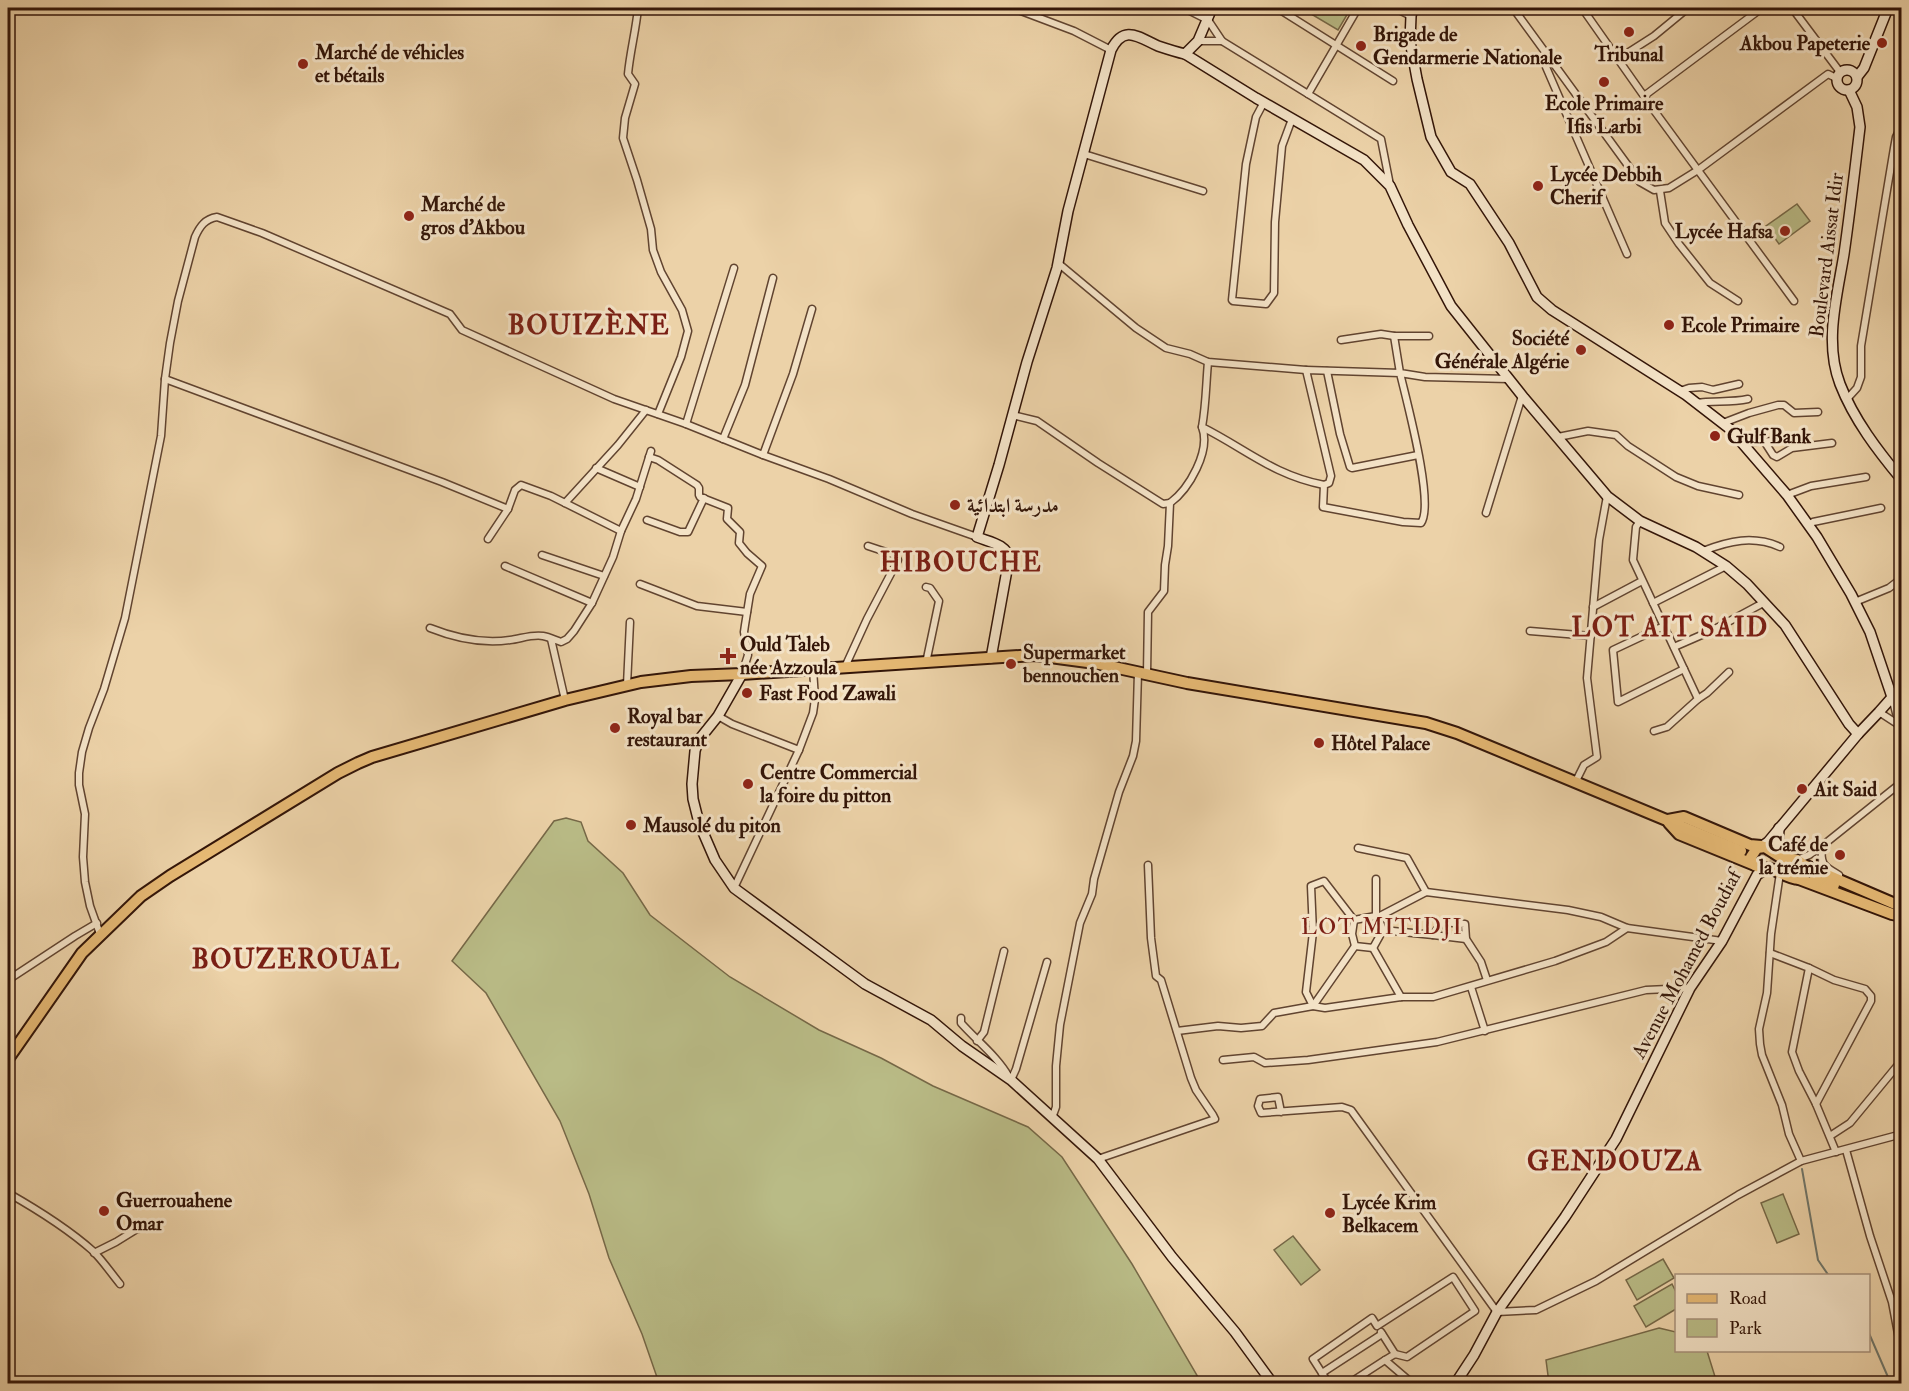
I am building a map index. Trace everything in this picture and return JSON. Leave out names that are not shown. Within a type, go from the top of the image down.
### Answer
[{"type":"main road","points":[[8,1059],[99,928],[170,876],[357,762],[565,700],[627,685],[691,676],[1035,656],[1095,663],[1187,683],[1426,723],[1457,733],[1741,850]]},
{"type":"main road","points":[[1667,820],[1684,817],[1750,845],[1769,849],[1782,857],[1803,860],[1902,907]]},
{"type":"main road","points":[[1667,820],[1679,834],[1756,870],[1767,868],[1892,914],[1902,914]]},
{"type":"main road","points":[[1756,870],[1752,854],[1761,847]]},
{"type":"main road","points":[[1799,879],[1805,869],[1803,860]]},
{"type":"main road","points":[[1815,877],[1902,914]]},
{"type":"street","points":[[638,8],[628,74],[635,84],[623,138],[651,229],[653,250],[661,272],[681,310],[688,331],[681,357],[658,414]]},
{"type":"street","points":[[1013,8],[1074,31],[1111,50]]},
{"type":"street","points":[[1184,8],[1208,20],[1222,41],[1382,139],[1390,186],[1407,225],[1451,306],[1522,396],[1607,496],[1640,520],[1702,551],[1726,566],[1765,602],[1785,625],[1857,734]]},
{"type":"street","points":[[1185,54],[1198,42],[1212,8]]},
{"type":"street","points":[[1280,8],[1393,81]]},
{"type":"street","points":[[1308,94],[1358,8]]},
{"type":"street","points":[[1395,8],[1412,12],[1410,41],[1431,137],[1451,172],[1470,183],[1509,243],[1537,297],[1552,310],[1679,391],[1723,423],[1787,495],[1855,602],[1870,632],[1892,697],[1902,743]]},
{"type":"street","points":[[1512,8],[1640,182],[1654,190],[1669,188],[1698,170],[1828,74],[1838,75],[1846,69],[1851,70],[1857,77]]},
{"type":"street","points":[[1582,8],[1794,301]]},
{"type":"street","points":[[1618,59],[1654,36],[1688,8]]},
{"type":"street","points":[[1644,96],[1762,8]]},
{"type":"street","points":[[1792,8],[1838,75],[1840,88],[1849,90],[1857,84],[1857,77],[1864,68],[1888,8]]},
{"type":"street","points":[[977,537],[1058,263],[1068,211],[1111,50],[1117,40],[1126,34],[1136,35],[1160,47],[1185,54],[1364,160],[1390,186]]},
{"type":"street","points":[[1198,42],[1222,41]]},
{"type":"street","points":[[1546,54],[1546,67],[1628,254]]},
{"type":"street","name":"Boulevard Aissat Idir","points":[[1849,90],[1857,107],[1860,127],[1844,254],[1833,310],[1832,347],[1840,382],[1847,399],[1882,456],[1901,478]]},
{"type":"street","points":[[1264,102],[1256,117],[1246,164],[1233,301],[1266,304],[1274,293],[1275,222],[1279,167],[1282,146],[1292,119]]},
{"type":"street","points":[[1847,399],[1857,388],[1861,376],[1862,346],[1870,288],[1894,147],[1902,125]]},
{"type":"street","points":[[1084,154],[1203,191]]},
{"type":"street","points":[[1660,190],[1665,223],[1679,244],[1710,283],[1738,301]]},
{"type":"street","points":[[8,980],[75,936],[99,928],[85,882],[83,857],[85,814],[79,773],[87,736],[104,689],[124,618],[161,436],[165,379],[178,301],[195,237],[205,222],[217,217],[262,232],[450,314],[462,330],[614,399],[686,424],[763,456],[829,479],[912,514],[1002,546],[1009,559],[992,658]]},
{"type":"street","points":[[1058,263],[1136,328],[1166,348],[1190,354],[1208,362],[1436,378],[1509,379]]},
{"type":"street","points":[[686,424],[734,268]]},
{"type":"street","points":[[723,439],[745,385],[773,278]]},
{"type":"street","points":[[763,456],[793,374],[812,309]]},
{"type":"street","points":[[1341,340],[1381,334],[1429,336]]},
{"type":"street","points":[[1324,484],[1323,507],[1403,522],[1421,523],[1424,519],[1426,495],[1394,336]]},
{"type":"street","points":[[1012,415],[1037,421],[1163,504],[1170,503],[1180,496],[1197,469],[1205,434],[1202,427],[1208,362]]},
{"type":"street","points":[[1202,427],[1225,438],[1277,471],[1324,484],[1329,483],[1331,476],[1306,370]]},
{"type":"street","points":[[1327,371],[1350,467],[1418,455]]},
{"type":"street","points":[[165,379],[388,461],[508,509]]},
{"type":"street","points":[[1679,391],[1689,387],[1713,390],[1739,384]]},
{"type":"street","points":[[1486,513],[1522,396]]},
{"type":"street","points":[[1696,403],[1706,401],[1732,403],[1748,399]]},
{"type":"street","points":[[1723,423],[1778,405],[1784,405],[1794,412],[1818,412]]},
{"type":"street","points":[[565,503],[618,445],[646,410]]},
{"type":"street","points":[[1558,437],[1588,431],[1616,435],[1628,446],[1676,477],[1698,486],[1739,495]]},
{"type":"street","points":[[1764,441],[1773,455],[1777,457],[1792,448],[1832,442]]},
{"type":"street","points":[[1742,442],[1778,441]]},
{"type":"street","points":[[430,628],[450,636],[470,640],[508,641],[534,636],[544,636],[561,642],[567,639],[592,603],[613,557],[650,454],[697,485],[699,495],[728,507],[727,519],[740,532],[739,543],[762,566],[750,594],[744,632],[748,655],[742,674],[718,716],[698,741],[695,751],[693,799],[699,823],[715,860],[734,888],[865,984],[931,1020],[962,1046],[1011,1080],[1098,1159],[1172,1257],[1235,1332],[1273,1383]]},
{"type":"street","points":[[596,468],[640,487]]},
{"type":"street","points":[[1787,495],[1811,486],[1866,477]]},
{"type":"street","points":[[488,538],[508,509],[515,490],[521,485],[565,503],[621,531]]},
{"type":"street","points":[[1575,783],[1584,765],[1597,757],[1587,678],[1599,540],[1607,496]]},
{"type":"street","points":[[647,520],[680,532],[688,532],[704,498]]},
{"type":"street","points":[[1052,1118],[1056,1107],[1056,1066],[1060,1025],[1080,923],[1092,894],[1094,879],[1119,792],[1133,756],[1136,741],[1148,612],[1164,591],[1170,503]]},
{"type":"street","points":[[1808,525],[1881,508]]},
{"type":"street","points":[[1640,520],[1636,527],[1633,560],[1698,699]]},
{"type":"street","points":[[1702,551],[1737,540],[1769,543],[1780,547]]},
{"type":"street","points":[[845,667],[898,560],[895,555],[868,546]]},
{"type":"street","points":[[542,555],[604,576]]},
{"type":"street","points":[[505,566],[592,603]]},
{"type":"street","points":[[1653,603],[1726,566]]},
{"type":"street","points":[[1855,602],[1889,588],[1902,578]]},
{"type":"street","points":[[1593,607],[1642,581]]},
{"type":"street","points":[[640,584],[697,606],[747,612]]},
{"type":"street","points":[[926,587],[930,588],[939,601],[926,663]]},
{"type":"street","points":[[1674,647],[1713,630],[1765,602]]},
{"type":"street","points":[[627,685],[630,622]]},
{"type":"street","points":[[1664,626],[1613,650],[1618,702],[1684,669]]},
{"type":"street","points":[[1530,631],[1591,636]]},
{"type":"street","points":[[551,639],[565,700]]},
{"type":"street","points":[[734,888],[799,750],[813,713],[815,699],[813,669]]},
{"type":"street","points":[[1654,731],[1667,727],[1729,672]]},
{"type":"street","points":[[1761,847],[1857,734],[1902,686]]},
{"type":"street","points":[[1879,712],[1899,725]]},
{"type":"street","points":[[718,716],[732,724],[799,750]]},
{"type":"street","points":[[1803,860],[1902,782]]},
{"type":"street","points":[[1779,828],[1778,846],[1782,857]]},
{"type":"street","points":[[1822,846],[1820,858],[1822,864],[1858,888]]},
{"type":"street","points":[[1358,848],[1407,858],[1426,892]]},
{"type":"street","points":[[1098,1159],[1215,1119],[1191,1078],[1161,980],[1156,976],[1151,938],[1148,865]]},
{"type":"street","name":"Avenue Mohamed Boudiaf","points":[[1455,1383],[1474,1355],[1497,1312],[1611,1148],[1690,988],[1722,941],[1756,870]]},
{"type":"street","points":[[1780,872],[1760,1044],[1762,1055],[1782,1105],[1789,1134],[1801,1161]]},
{"type":"street","points":[[1376,879],[1377,916],[1383,930]]},
{"type":"street","points":[[1779,886],[1799,879]]},
{"type":"street","points":[[1324,881],[1354,920],[1352,934],[1355,946],[1313,1006],[1306,992],[1313,932],[1311,886],[1324,881]]},
{"type":"street","points":[[1354,920],[1377,916],[1426,892],[1568,910],[1601,917],[1627,928],[1722,941]]},
{"type":"street","points":[[1433,935],[1442,922],[1465,924],[1466,939],[1481,962],[1487,980]]},
{"type":"street","points":[[1177,1031],[1218,1026],[1241,1028],[1262,1026],[1274,1013],[1313,1006],[1325,1008],[1401,997],[1433,997],[1555,961],[1606,942],[1627,928]]},
{"type":"street","points":[[1383,930],[1466,939]]},
{"type":"street","points":[[1372,948],[1383,930]]},
{"type":"street","points":[[1355,946],[1372,948]]},
{"type":"street","points":[[1372,948],[1401,997]]},
{"type":"street","points":[[977,1041],[984,1032],[1004,951]]},
{"type":"street","points":[[1770,953],[1834,980],[1865,989],[1871,996],[1871,1001],[1816,1104]]},
{"type":"street","points":[[1011,1080],[1020,1058],[1047,962]]},
{"type":"street","points":[[1809,968],[1792,1052],[1836,1152]]},
{"type":"street","points":[[1471,987],[1485,1031]]},
{"type":"street","points":[[1222,1060],[1254,1057],[1264,1063],[1308,1060],[1437,1042],[1646,990],[1690,988]]},
{"type":"street","points":[[961,1018],[961,1023],[1000,1062],[1011,1080]]},
{"type":"street","points":[[1830,1136],[1850,1123],[1902,1060]]},
{"type":"street","points":[[1281,1112],[1342,1107],[1351,1110],[1497,1312],[1536,1310],[1596,1281],[1738,1195],[1801,1161],[1902,1134]]},
{"type":"street","points":[[1846,1150],[1870,1236],[1892,1302],[1902,1355]]},
{"type":"street","points":[[8,1193],[62,1226],[94,1253],[120,1284]]},
{"type":"street","points":[[94,1253],[137,1229],[155,1226]]},
{"type":"street","points":[[1329,1383],[1313,1359],[1372,1318],[1377,1326],[1382,1334],[1395,1354],[1407,1357],[1475,1311],[1453,1277],[1377,1326]]},
{"type":"street","points":[[1322,1373],[1382,1334]]},
{"type":"street","points":[[1348,1383],[1395,1354]]},
{"type":"street","points":[[1385,1360],[1413,1383]]},
{"type":"green space","points":[[1301,8],[1351,8],[1338,30]]},
{"type":"green space","points":[[1797,204],[1810,221],[1779,244],[1766,226]]},
{"type":"green space","points":[[566,818],[581,822],[588,841],[623,873],[650,915],[730,977],[819,1030],[881,1058],[933,1086],[1028,1127],[1062,1157],[1132,1264],[1200,1383],[659,1383],[642,1334],[609,1258],[589,1194],[560,1121],[486,993],[452,961],[554,821]]},
{"type":"green space","points":[[1783,1194],[1799,1234],[1777,1243],[1761,1203]]},
{"type":"green space","points":[[1293,1236],[1320,1270],[1301,1285],[1274,1250]]},
{"type":"green space","points":[[1663,1259],[1674,1278],[1637,1300],[1626,1280]]},
{"type":"green space","points":[[1672,1284],[1675,1290],[1675,1310],[1646,1327],[1634,1306]]},
{"type":"green space","points":[[1659,1328],[1675,1332],[1675,1352],[1707,1352],[1717,1383],[1549,1383],[1546,1360]]},
{"type":"waterway","points":[[8,15],[13,8]]},
{"type":"waterway","points":[[1802,1169],[1818,1260],[1828,1274]]},
{"type":"waterway","points":[[1870,1336],[1891,1384]]},
{"type":"tunnel","points":[[1741,851],[1811,876]]},
{"type":"place","name":"Tribunal","points":[[1629,32]]},
{"type":"place","name":"Akbou Papeterie","points":[[1882,43]]},
{"type":"place","name":"Brigade de Gendarmerie Nationale","points":[[1361,46]]},
{"type":"place","name":"Marché de véhicles et bétails","points":[[303,64]]},
{"type":"place","name":"Ecole Primaire Ifis Larbi","points":[[1604,82]]},
{"type":"place","name":"Lycée Debbih Cherif","points":[[1538,186]]},
{"type":"place","name":"Marché de gros d'Akbou","points":[[409,216]]},
{"type":"place","name":"Lycée Hafsa","points":[[1785,231]]},
{"type":"place","name":"Ecole Primaire","points":[[1669,325]]},
{"type":"place","name":"Société Générale Algérie","points":[[1581,350]]},
{"type":"place","name":"Gulf Bank","points":[[1715,436]]},
{"type":"place","name":"مدرسة ابتدائية","points":[[955,505]]},
{"type":"place","name":"Ould Taleb née Azzoula","points":[[728,656]]},
{"type":"place","name":"Supermarket bennouchen","points":[[1011,664]]},
{"type":"place","name":"Fast Food Zawali","points":[[747,693]]},
{"type":"place","name":"Royal bar restaurant","points":[[615,728]]},
{"type":"place","name":"Hôtel Palace","points":[[1319,743]]},
{"type":"place","name":"Centre Commercial la foire du pitton","points":[[748,784]]},
{"type":"place","name":"Ait Said","points":[[1802,789]]},
{"type":"place","name":"Mausolé du piton","points":[[631,825]]},
{"type":"place","name":"Café de la trémie","points":[[1840,855]]},
{"type":"place","name":"Guerrouahene Omar","points":[[104,1211]]},
{"type":"place","name":"Lycée Krim Belkacem","points":[[1330,1213]]},
{"type":"district","name":"BOUIZÈNE","points":[[589,325]]},
{"type":"district","name":"HIBOUCHE","points":[[961,562]]},
{"type":"district","name":"LOT AIT SAID","points":[[1670,627]]},
{"type":"district","name":"LOT MITIDJI","points":[[1382,926]]},
{"type":"district","name":"BOUZEROUAL","points":[[296,959]]},
{"type":"district","name":"GENDOUZA","points":[[1615,1161]]}]
